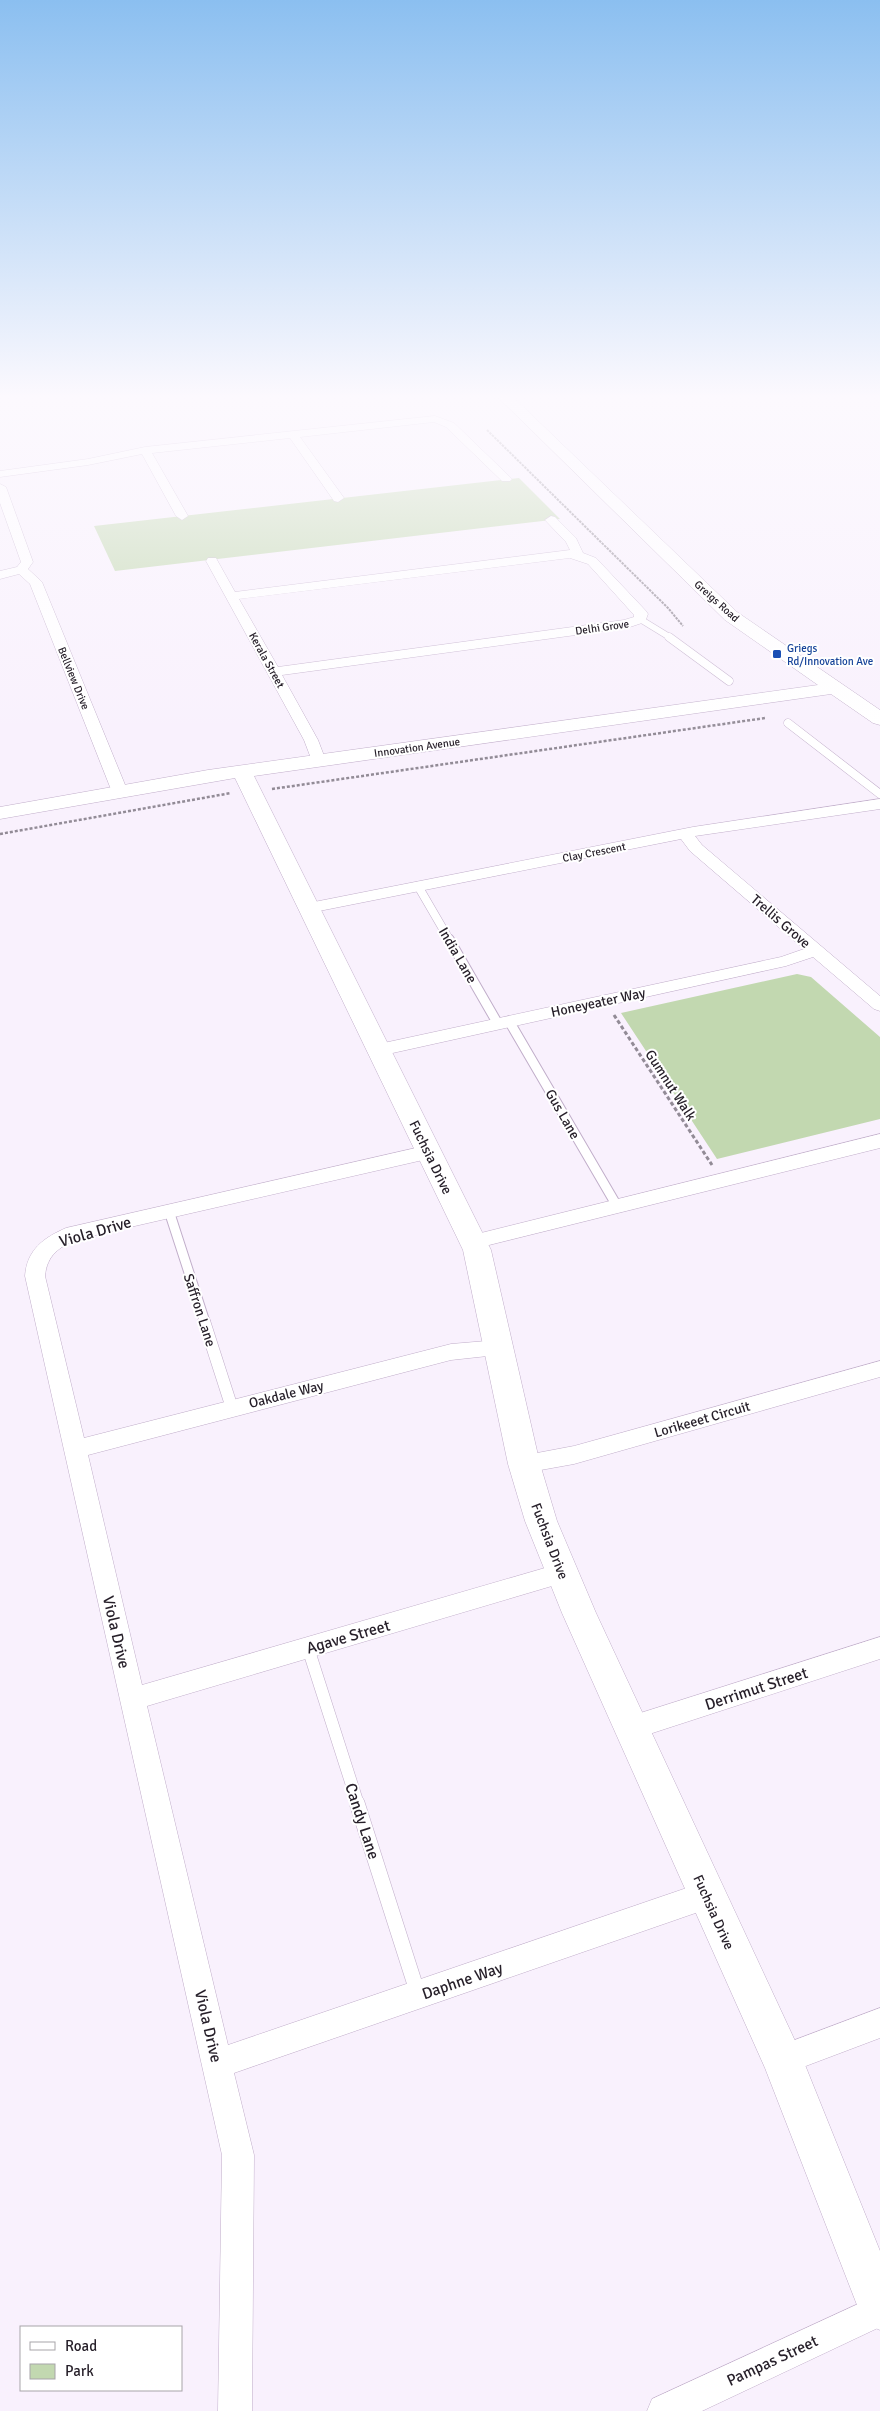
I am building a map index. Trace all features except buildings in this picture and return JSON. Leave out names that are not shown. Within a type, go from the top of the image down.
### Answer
[{"type":"street","points":[[0,575],[21,570],[28,562],[6,511]]},
{"type":"street","points":[[179,511],[182,516]]},
{"type":"street","name":"Greigs Road","points":[[622,511],[731,616],[880,720]]},
{"type":"street","points":[[231,596],[540,557],[578,555],[572,541],[551,520]]},
{"type":"street","name":"Delhi Grove","points":[[273,672],[627,624],[640,619],[641,614],[639,610],[592,561],[578,555]]},
{"type":"street","name":"Kerala Street","points":[[212,562],[311,740],[319,761]]},
{"type":"street","name":"Bellview Drive","points":[[21,570],[36,582],[120,792]]},
{"type":"street","name":"Innovation Avenue","points":[[0,813],[120,792],[247,781],[319,761],[835,688]]},
{"type":"street","name":"Fuchsia Drive","points":[[247,781],[477,1250],[524,1464],[540,1521],[631,1728],[782,2060],[880,2308]]},
{"type":"street","name":"Clay Crescent","points":[[309,908],[685,834],[880,804]]},
{"type":"street","name":"Trellis Grove","points":[[685,834],[696,848],[880,1005]]},
{"type":"street","name":"Honeyeater Way","points":[[379,1050],[786,961],[816,950]]},
{"type":"street","points":[[473,1242],[880,1141]]},
{"type":"street","name":"Viola Drive","points":[[235,2411],[238,2155],[35,1276],[35,1265],[42,1250],[56,1240],[73,1233],[429,1152]]},
{"type":"street","name":"Oakdale Way","points":[[75,1449],[451,1352],[498,1348]]},
{"type":"street","name":"Lorikeeet Circuit","points":[[524,1464],[574,1455],[880,1369]]},
{"type":"street","name":"Agave Street","points":[[133,1699],[562,1573]]},
{"type":"street","name":"Derrimut Street","points":[[631,1728],[880,1648]]},
{"type":"street","name":"Daphne Way","points":[[217,2064],[707,1895]]},
{"type":"street","points":[[782,2060],[880,2023]]},
{"type":"street","name":"Pampas Street","points":[[664,2411],[880,2308]]},
{"type":"lane","points":[[640,619],[654,626],[729,681]]},
{"type":"lane","points":[[788,724],[880,794]]},
{"type":"lane","name":"India Lane","points":[[418,886],[504,1023]]},
{"type":"lane","name":"Gus Lane","points":[[504,1023],[618,1206]]},
{"type":"lane","name":"Saffron Lane","points":[[169,1211],[232,1408]]},
{"type":"lane","name":"Candy Lane","points":[[308,1648],[418,1995]]},
{"type":"path","points":[[569,511],[668,608],[685,630]]},
{"type":"path","points":[[0,834],[247,781],[280,788],[759,719]]},
{"type":"path","name":"Gumnut Walk","points":[[604,1001],[721,1180]]},
{"type":"green space","points":[[231,511],[552,511],[560,519],[115,571],[94,526]]},
{"type":"green space","points":[[797,974],[811,977],[880,1037],[880,1119],[717,1159],[621,1013]]},
{"type":"place","name":"Griegs Rd/Innovation Ave","points":[[777,654]]}]
